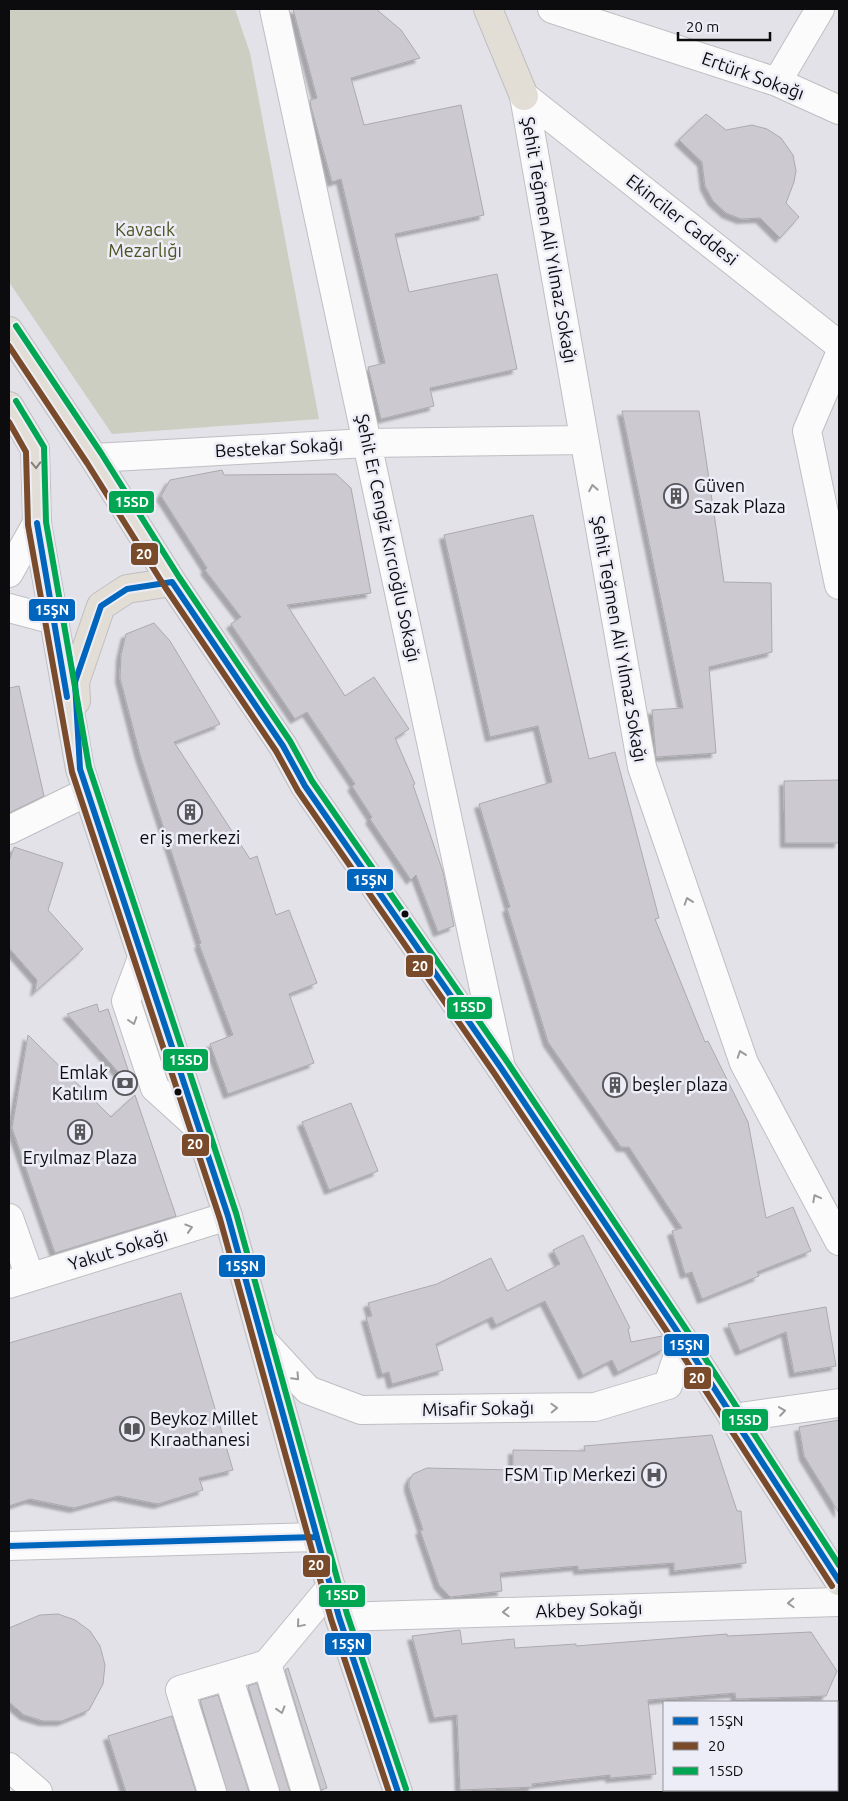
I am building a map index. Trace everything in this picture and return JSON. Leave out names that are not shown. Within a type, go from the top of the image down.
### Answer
[{"type":"main road","name":"Şehit Teğmen Ali Yılmaz Sokağı","points":[[488,9],[524,96]]},
{"type":"main road","points":[[9,331],[94,458],[172,582],[283,746],[305,786],[501,1068],[683,1340],[839,1581]]},
{"type":"main road","points":[[9,406],[35,449],[37,523],[83,781],[228,1216],[339,1618],[398,1792]]},
{"type":"main road","points":[[83,781],[75,682],[101,606],[127,589],[172,582]]},
{"type":"street","name":"Şehit Er Cengiz Kırcıoğlu Sokağı","points":[[274,9],[501,1068]]},
{"type":"street","name":"Ertürk Sokağı","points":[[552,9],[777,82],[839,110]]},
{"type":"street","points":[[777,82],[820,9]]},
{"type":"street","name":"Ekinciler Caddesi","points":[[524,96],[839,346]]},
{"type":"street","name":"Şehit Teğmen Ali Yılmaz Sokağı","points":[[524,96],[642,767],[744,1063],[839,1241]]},
{"type":"street","points":[[839,356],[807,431],[839,585]]},
{"type":"street","name":"Bestekar Sokağı","points":[[94,458],[367,443],[584,440]]},
{"type":"street","points":[[9,573],[37,523]]},
{"type":"street","points":[[9,608],[54,620]]},
{"type":"street","points":[[9,830],[83,781]]},
{"type":"street","name":"Yakut Sokağı","points":[[19,1281],[228,1216]]},
{"type":"street","points":[[9,1218],[19,1281]]},
{"type":"street","name":"Misafir Sokağı","points":[[263,1341],[308,1390],[361,1410],[370,1410],[595,1406],[668,1385],[683,1340]]},
{"type":"street","points":[[733,1418],[839,1403]]},
{"type":"street","points":[[9,1546],[317,1537]]},
{"type":"street","points":[[212,1792],[180,1690],[231,1675],[331,1586]]},
{"type":"street","name":"Akbey Sokağı","points":[[339,1618],[839,1602]]},
{"type":"street","points":[[228,1792],[231,1675]]},
{"type":"street","points":[[231,1675],[251,1792]]},
{"type":"street","points":[[231,1675],[264,1792]]},
{"type":"street","points":[[231,1675],[288,1792]]},
{"type":"street","points":[[231,1675],[306,1792]]},
{"type":"street","points":[[9,1766],[38,1792]]},
{"type":"green space","name":"Kavacık Mezarlığı","points":[[9,9],[235,9],[250,53],[319,419],[112,434],[9,282]]},
{"type":"building","points":[[293,9],[376,9],[401,30],[420,58],[351,78],[364,125],[461,105],[484,215],[395,234],[409,292],[497,274],[517,369],[430,388],[434,406],[381,419],[368,367],[385,363],[341,179],[332,182],[311,107],[310,100],[317,98]]},
{"type":"building","points":[[706,114],[726,130],[752,125],[767,129],[781,138],[793,155],[796,171],[786,203],[799,217],[780,238],[760,218],[741,219],[726,213],[713,201],[705,186],[702,162],[679,140]]},
{"type":"building","name":"Güven Sazak Plaza","points":[[622,411],[699,411],[724,582],[771,583],[772,652],[709,667],[716,753],[656,757],[652,710],[683,708]]},
{"type":"building","points":[[222,470],[224,475],[336,474],[351,488],[371,593],[287,605],[345,696],[374,677],[409,729],[395,738],[415,784],[413,785],[443,872],[454,926],[438,932],[416,875],[411,880],[370,819],[372,817],[352,786],[355,784],[307,712],[295,719],[231,624],[241,617],[205,570],[207,568],[161,496],[170,480]]},
{"type":"building","points":[[533,515],[589,759],[615,752],[659,918],[655,919],[705,1042],[708,1041],[748,1122],[766,1218],[793,1207],[811,1251],[757,1272],[759,1276],[702,1299],[692,1272],[685,1274],[672,1231],[682,1228],[629,1147],[621,1147],[548,1042],[507,908],[510,907],[479,804],[552,782],[538,726],[490,737],[444,535]]},
{"type":"building","points":[[154,623],[170,641],[220,724],[174,742],[250,859],[257,856],[276,915],[289,910],[317,983],[289,994],[314,1063],[228,1094],[210,1044],[233,1035],[199,944],[201,943],[140,755],[120,678],[121,655],[126,634]]},
{"type":"building","points":[[19,686],[44,796],[9,813],[9,688]]},
{"type":"building","points":[[839,780],[839,843],[785,843],[784,781]]},
{"type":"building","points":[[14,847],[63,863],[48,910],[83,949],[35,992],[37,980],[9,948],[9,862]]},
{"type":"building","points":[[97,1004],[99,1012],[108,1009],[135,1091],[67,1014]]},
{"type":"building","name":"Eryılmaz Plaza","points":[[28,1035],[111,1117],[135,1095],[176,1216],[55,1253],[12,1128]]},
{"type":"building","points":[[351,1103],[378,1171],[329,1190],[302,1122]]},
{"type":"building","points":[[583,1235],[630,1328],[628,1329],[631,1342],[662,1336],[666,1342],[664,1349],[618,1372],[612,1360],[583,1375],[545,1301],[496,1325],[492,1317],[436,1344],[443,1370],[392,1384],[389,1372],[382,1374],[366,1317],[372,1316],[368,1303],[437,1284],[491,1258],[507,1291],[560,1264],[553,1250]]},
{"type":"building","points":[[181,1293],[233,1470],[199,1478],[203,1490],[158,1504],[118,1496],[74,1508],[30,1499],[9,1506],[9,1343]]},
{"type":"building","points":[[826,1307],[836,1366],[794,1373],[786,1332],[740,1351],[728,1324]]},
{"type":"building","points":[[839,1420],[839,1513],[804,1456],[799,1427]]},
{"type":"building","points":[[712,1435],[737,1511],[741,1511],[746,1563],[674,1571],[674,1563],[578,1570],[578,1566],[500,1573],[502,1591],[450,1597],[439,1585],[420,1530],[423,1530],[409,1487],[409,1481],[413,1474],[427,1468],[513,1470],[513,1450],[585,1451],[584,1446]]},
{"type":"building","points":[[58,1614],[75,1620],[90,1631],[100,1646],[105,1665],[103,1684],[89,1710],[62,1721],[43,1721],[24,1715],[9,1702],[9,1628],[40,1615]]},
{"type":"building","points":[[460,1630],[462,1644],[514,1639],[515,1648],[576,1644],[576,1646],[727,1634],[727,1636],[811,1632],[837,1671],[826,1696],[736,1699],[735,1693],[648,1700],[656,1774],[610,1778],[610,1775],[532,1784],[533,1787],[460,1790],[457,1715],[434,1718],[412,1636]]},
{"type":"building","points":[[288,1668],[327,1788],[321,1790],[285,1670]]},
{"type":"building","points":[[257,1683],[290,1792],[280,1792],[248,1686]]},
{"type":"building","points":[[218,1695],[249,1792],[227,1792],[200,1700]]},
{"type":"building","points":[[172,1716],[196,1792],[126,1792],[108,1736]]},
{"type":"transit line","name":"15SD","points":[[16,326],[101,453],[179,577],[290,741],[312,781],[508,1063],[690,1335],[839,1565]]},
{"type":"transit line","name":"20","points":[[9,346],[87,463],[165,587],[276,751],[298,791],[494,1073],[676,1345],[832,1586]]},
{"type":"transit line","name":"15SD","points":[[16,401],[44,447],[46,522],[89,767],[236,1213],[347,1614],[406,1789]]},
{"type":"transit line","name":"20","points":[[9,422],[26,452],[28,525],[72,772],[220,1219],[331,1619],[389,1792]]},
{"type":"transit line","name":"15ŞN","points":[[37,523],[67,697]]},
{"type":"transit line","name":"15ŞN","points":[[317,1537],[228,1216],[80,769],[75,682],[101,606],[127,589],[172,582],[283,746],[305,786],[501,1068],[683,1340],[839,1581]]},
{"type":"transit line","name":"15ŞN","points":[[305,1494],[339,1617],[398,1792]]},
{"type":"transit line","name":"15ŞN","points":[[9,1546],[317,1537]]},
{"type":"place","name":"Güven Sazak Plaza","points":[[676,496]]},
{"type":"place","name":"er iş merkezi","points":[[190,812]]},
{"type":"place","name":"Emlak Katılım","points":[[125,1083]]},
{"type":"place","name":"beşler plaza","points":[[615,1085]]},
{"type":"place","name":"Eryılmaz Plaza","points":[[80,1132]]},
{"type":"place","name":"Beykoz Millet Kıraathanesi","points":[[132,1429]]},
{"type":"place","name":"FSM Tıp Merkezi","points":[[654,1475]]}]
